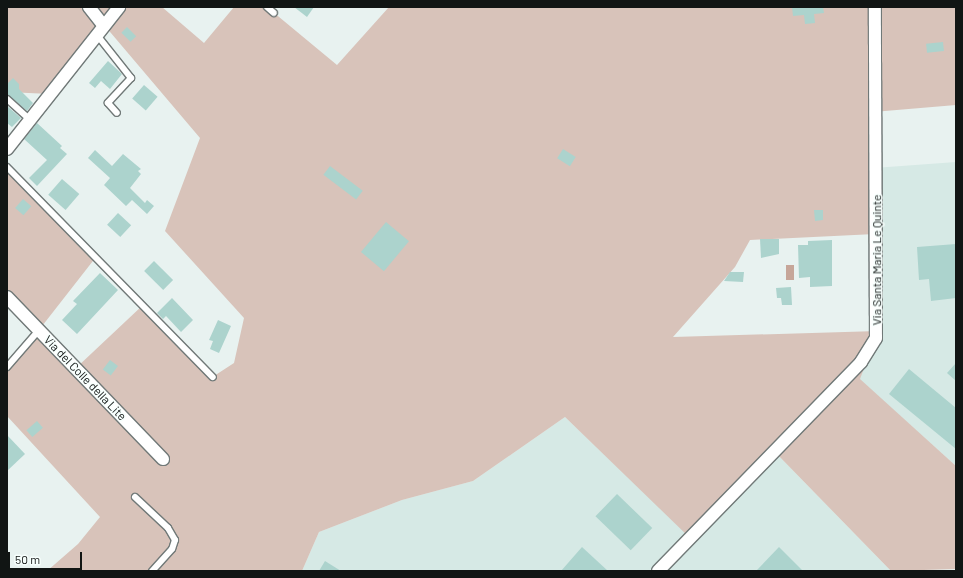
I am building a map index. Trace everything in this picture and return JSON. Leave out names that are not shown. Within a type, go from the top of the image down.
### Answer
[{"type":"street","points":[[89,7],[101,30]]},
{"type":"street","points":[[7,149],[119,7]]},
{"type":"street","name":"Via Santa Maria Le Quinte","points":[[658,571],[861,362],[876,338],[875,7]]},
{"type":"street","name":"Via del Colle della Lite","points":[[7,297],[163,459]]},
{"type":"lane","points":[[267,7],[274,13]]},
{"type":"lane","points":[[101,30],[131,78],[108,103],[117,113]]},
{"type":"lane","points":[[7,99],[30,120]]},
{"type":"lane","points":[[7,167],[213,377]]},
{"type":"lane","points":[[7,367],[39,330]]},
{"type":"lane","points":[[135,497],[168,528],[175,540],[172,549],[152,571]]},
{"type":"shaded area","points":[[7,7],[162,7],[204,43],[234,7],[267,7],[337,65],[389,7],[956,7],[956,105],[873,112],[875,234],[750,240],[735,267],[673,337],[878,331],[860,379],[956,466],[956,569],[891,571],[774,451],[690,538],[565,417],[473,481],[402,500],[319,532],[302,571],[47,571],[78,544],[100,517],[7,416],[7,367],[39,330],[76,368],[143,305],[214,376],[234,363],[244,318],[165,231],[200,138],[105,26],[50,94],[7,92]]},
{"type":"shaded area","points":[[956,162],[956,466],[859,379],[877,334],[874,168]]},
{"type":"shaded area","points":[[7,167],[96,257],[39,330],[7,297]]},
{"type":"shaded area","points":[[786,265],[794,265],[794,280],[786,280]]},
{"type":"shaded area","points":[[565,417],[690,537],[774,451],[891,571],[302,571],[319,532],[402,500],[473,481]]},
{"type":"building","points":[[294,7],[314,7],[307,17]]},
{"type":"building","points":[[792,7],[823,7],[824,13],[814,14],[815,23],[805,24],[804,15],[793,16]]},
{"type":"building","points":[[127,27],[136,36],[131,42],[121,33]]},
{"type":"building","points":[[943,42],[944,51],[927,53],[926,44]]},
{"type":"building","points":[[108,61],[122,74],[110,89],[101,81],[95,88],[89,83]]},
{"type":"building","points":[[13,78],[19,84],[19,89],[33,103],[27,111],[7,94],[7,84]]},
{"type":"building","points":[[144,85],[158,97],[146,110],[132,99]]},
{"type":"building","points":[[7,106],[21,118],[12,127],[7,123]]},
{"type":"building","points":[[37,123],[62,146],[60,148],[67,154],[37,186],[29,178],[47,160],[24,139]]},
{"type":"building","points":[[563,149],[576,157],[570,166],[557,158]]},
{"type":"building","points":[[95,150],[112,166],[123,154],[141,169],[138,171],[141,174],[130,188],[145,203],[147,200],[154,206],[147,214],[132,200],[126,206],[104,185],[110,178],[88,158]]},
{"type":"building","points":[[330,166],[363,191],[356,199],[323,175]]},
{"type":"building","points":[[62,179],[79,194],[66,210],[48,195]]},
{"type":"building","points":[[23,199],[31,206],[23,215],[15,208]]},
{"type":"building","points":[[814,210],[823,210],[823,220],[815,221]]},
{"type":"building","points":[[118,213],[131,225],[120,237],[107,225]]},
{"type":"building","points":[[386,222],[409,241],[384,271],[361,252]]},
{"type":"building","points":[[760,239],[779,239],[779,254],[761,258]]},
{"type":"building","points":[[832,240],[832,286],[810,287],[810,277],[799,278],[798,245],[808,245],[808,241]]},
{"type":"building","points":[[956,244],[956,298],[931,301],[929,279],[919,280],[917,247]]},
{"type":"building","points":[[154,261],[173,280],[163,290],[144,271]]},
{"type":"building","points":[[730,272],[744,272],[743,282],[724,281]]},
{"type":"building","points":[[100,273],[118,290],[77,334],[62,320],[77,304],[73,301]]},
{"type":"building","points":[[791,287],[792,305],[782,305],[781,298],[777,298],[776,288]]},
{"type":"building","points":[[172,298],[193,320],[181,332],[166,316],[163,319],[157,313]]},
{"type":"building","points":[[218,320],[231,326],[219,353],[210,349],[213,341],[209,340]]},
{"type":"building","points":[[110,360],[118,366],[111,376],[103,370]]},
{"type":"building","points":[[956,363],[956,381],[947,373]]},
{"type":"building","points":[[909,369],[956,408],[956,449],[889,394]]},
{"type":"building","points":[[37,421],[43,428],[32,437],[26,430]]},
{"type":"building","points":[[7,435],[25,454],[7,471]]},
{"type":"building","points":[[617,494],[652,528],[631,550],[595,516]]},
{"type":"building","points":[[582,547],[608,571],[561,571]]},
{"type":"building","points":[[779,547],[803,571],[756,571]]},
{"type":"building","points":[[325,561],[341,571],[319,571]]}]
